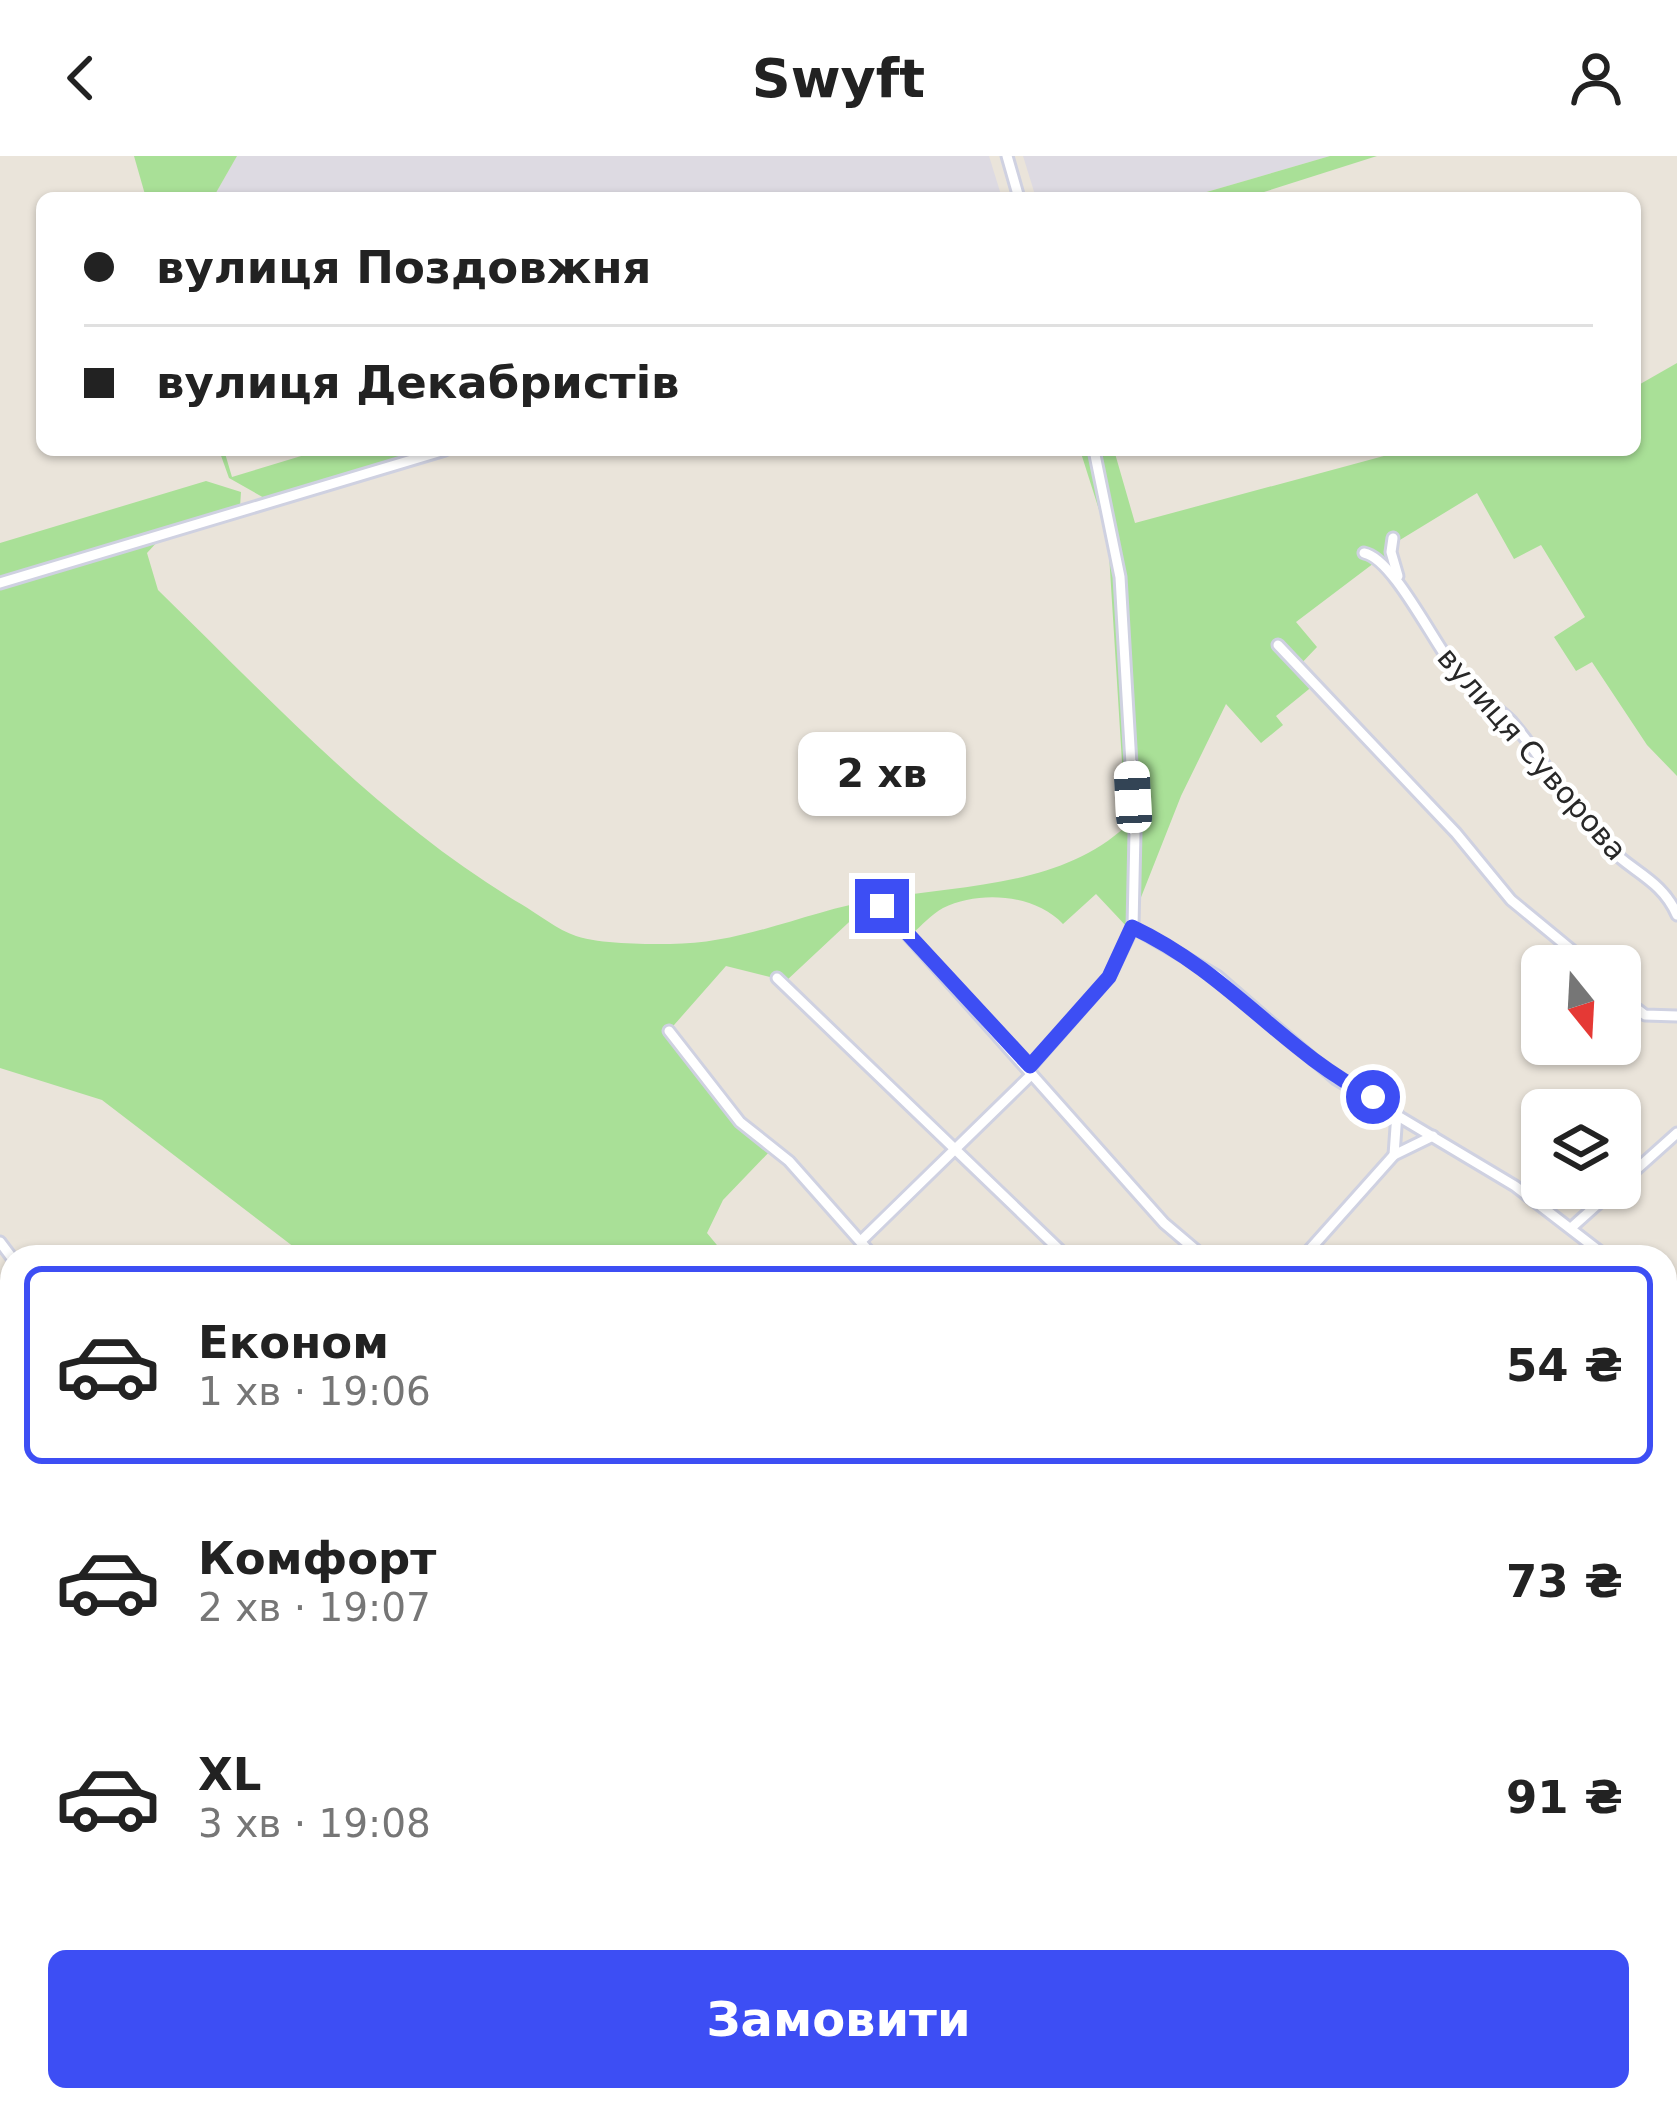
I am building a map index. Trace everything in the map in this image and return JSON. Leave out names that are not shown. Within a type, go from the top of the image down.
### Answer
[{"type":"street","points":[[1007,156],[1016,192]]},
{"type":"street","points":[[0,583],[425,456]]},
{"type":"street","points":[[871,1245],[1109,977],[1132,927],[1135,832],[1120,577],[1095,456]]},
{"type":"street","name":"вулиця Суворова","points":[[1393,538],[1391,552],[1400,581],[1423,627],[1466,684],[1511,722],[1547,774],[1618,857],[1665,889],[1677,915]]},
{"type":"street","name":"вулиця Суворова","points":[[1364,553],[1378,557],[1400,581]]},
{"type":"street","points":[[1278,645],[1456,833],[1510,900],[1565,945]]},
{"type":"street","points":[[882,906],[1164,1223],[1190,1245]]},
{"type":"street","points":[[1132,927],[1217,976],[1320,1067],[1434,1135],[1592,1245]]},
{"type":"street","points":[[777,978],[1054,1245]]},
{"type":"street","points":[[1641,1011],[1677,1016]]},
{"type":"street","points":[[669,1031],[740,1122],[789,1160],[865,1245]]},
{"type":"street","points":[[1394,1155],[1396,1112]]},
{"type":"street","points":[[1571,1228],[1677,1133]]},
{"type":"street","points":[[1314,1245],[1394,1155],[1434,1135]]},
{"type":"shaded area","points":[[237,156],[989,156],[1000,192],[216,192]]},
{"type":"shaded area","points":[[1023,156],[1330,156],[1207,192],[1034,192]]},
{"type":"green space","points":[[134,156],[237,156],[216,192],[144,192]]},
{"type":"green space","points":[[1330,156],[1377,156],[1264,192],[1207,192]]},
{"type":"green space","points":[[1677,363],[1677,776],[1647,745],[1592,662],[1576,671],[1554,637],[1585,617],[1541,545],[1514,559],[1477,493],[1395,543],[1402,581],[1398,584],[1378,560],[1296,622],[1317,647],[1297,668],[1314,685],[1276,716],[1283,725],[1261,743],[1226,704],[1181,796],[1136,910],[1122,577],[1097,456],[1116,456],[1135,523],[1384,456],[1641,456],[1641,384]]},
{"type":"green space","points":[[221,456],[226,456],[232,477],[301,456],[409,456],[266,499],[229,478]]},
{"type":"green space","points":[[421,456],[443,456],[158,541],[147,553],[158,590],[330,758],[471,872],[576,936],[609,942],[695,943],[852,904],[1042,872],[1100,846],[1126,826],[1108,538],[1082,456],[1094,456],[1113,533],[1132,831],[1128,928],[1096,894],[1063,924],[1037,906],[990,897],[943,908],[912,934],[882,910],[863,909],[786,981],[726,966],[667,1033],[738,1123],[772,1149],[723,1200],[707,1233],[717,1245],[291,1245],[102,1100],[0,1068],[0,586],[146,535],[0,581],[0,543],[206,481],[241,492],[240,507]]},
{"type":"route","points":[[882,906],[1030,1066],[1109,977],[1132,927],[1217,976],[1320,1067],[1373,1097]]}]
